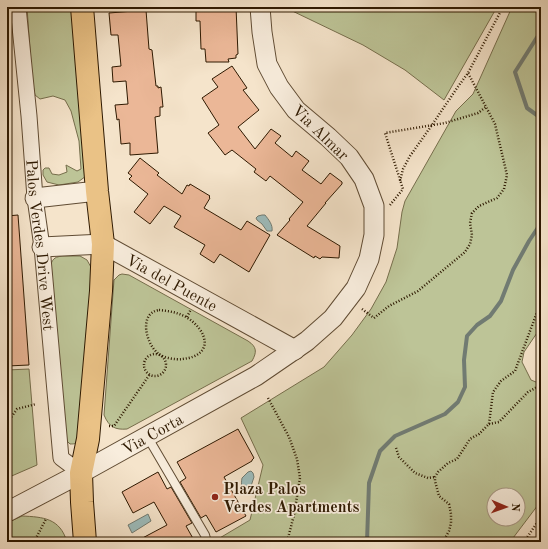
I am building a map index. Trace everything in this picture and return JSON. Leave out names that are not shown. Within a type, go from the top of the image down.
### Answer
[{"type":"main road","points":[[82,7],[97,191],[103,244],[101,291],[88,439],[81,473],[85,542]]},
{"type":"street","name":"Palos Verdes Drive West","points":[[18,7],[29,116],[35,198],[42,247],[61,458],[81,473]]},
{"type":"street","name":"Via Almar","points":[[260,7],[267,64],[279,87],[296,110],[349,157],[364,179],[374,206],[374,235],[369,260],[356,288],[333,318],[307,341],[294,350]]},
{"type":"street","points":[[35,198],[97,191]]},
{"type":"street","points":[[42,247],[103,244]]},
{"type":"street","name":"Via del Puente","points":[[103,244],[294,350]]},
{"type":"street","name":"Via Corta","points":[[7,512],[81,473],[256,376],[294,350]]},
{"type":"lane","points":[[147,436],[205,535],[207,542]]},
{"type":"path","points":[[400,182],[403,169],[410,156],[468,73],[503,7]]},
{"type":"path","points":[[362,309],[374,318],[389,306],[418,291],[465,252],[470,244],[472,235],[470,223],[472,213],[479,206],[497,198],[504,189],[507,175],[495,124],[468,73]]},
{"type":"path","points":[[388,208],[403,189],[385,133],[445,123],[478,113],[486,108]]},
{"type":"path","points":[[443,542],[449,531],[451,514],[449,504],[439,496],[435,477],[438,472],[448,463],[457,459],[470,439],[480,434],[488,424],[493,392],[501,381],[515,371],[541,300]]},
{"type":"path","points":[[187,317],[191,308]]},
{"type":"path","points":[[187,317],[178,313],[159,310],[154,310],[150,314],[146,324],[149,340],[159,355],[162,357],[165,363],[164,369],[160,374],[150,374],[147,372],[144,365],[146,358],[152,354],[159,355],[176,360],[195,356],[204,348],[204,337],[202,332],[198,326],[187,317]]},
{"type":"path","points":[[109,426],[114,426],[150,374]]},
{"type":"path","points":[[488,424],[499,422],[528,392],[539,386]]},
{"type":"path","points":[[268,398],[289,437],[297,459],[300,478],[294,515],[287,542]]},
{"type":"path","points":[[7,421],[17,409],[36,404]]},
{"type":"path","points":[[396,448],[399,457],[415,473],[428,478],[435,477]]},
{"type":"path","points":[[524,542],[541,517]]},
{"type":"path","points":[[34,542],[46,519]]},
{"type":"green space","points":[[27,7],[74,7],[86,176],[78,182],[59,185],[47,182],[43,175],[43,170],[45,168],[49,168],[52,174],[59,175],[67,172],[66,165],[77,171],[81,169],[79,141],[71,111],[65,100],[53,96],[40,99],[35,95],[32,80]]},
{"type":"green space","points":[[284,7],[497,7],[444,100],[405,70],[363,45]]},
{"type":"green space","points":[[512,7],[541,7],[541,327],[524,352],[522,362],[531,380],[541,384],[541,501],[526,521],[526,487],[486,487],[486,527],[521,527],[510,542],[219,542],[218,539],[250,520],[263,465],[241,418],[324,367],[352,335],[371,309],[386,282],[397,248],[405,201],[456,111],[473,94]]},
{"type":"green space","points":[[62,256],[80,256],[87,260],[92,269],[78,441],[73,444],[70,444],[66,440],[51,264],[55,258]]},
{"type":"green space","points":[[122,274],[129,275],[248,341],[255,348],[255,355],[252,361],[127,429],[119,429],[110,425],[104,415],[114,280]]},
{"type":"green space","points":[[29,369],[37,465],[7,478],[7,370]]},
{"type":"green space","points":[[22,516],[50,520],[60,528],[67,542],[7,542],[7,523]]},
{"type":"water","points":[[265,215],[269,221],[272,231],[267,231],[257,220],[256,218],[258,216]]},
{"type":"water","points":[[251,471],[254,477],[249,492],[246,493],[242,486],[242,478]]},
{"type":"water","points":[[148,514],[151,521],[132,533],[128,525]]},
{"type":"building","points":[[196,7],[236,7],[238,54],[236,55],[236,58],[228,59],[229,62],[206,62],[205,49],[201,49],[200,21],[196,21]]},
{"type":"building","points":[[146,10],[149,49],[152,50],[156,86],[158,86],[158,88],[161,87],[163,107],[160,107],[160,116],[155,117],[158,153],[130,155],[130,143],[121,144],[119,119],[117,120],[115,105],[128,104],[126,81],[113,82],[112,67],[121,66],[118,35],[111,35],[109,13]]},
{"type":"building","points":[[232,66],[247,88],[243,90],[259,110],[238,127],[255,149],[271,129],[281,136],[275,143],[292,157],[296,151],[309,161],[302,170],[321,184],[330,173],[342,182],[342,184],[307,226],[340,246],[339,258],[322,257],[320,259],[315,256],[314,258],[277,235],[303,202],[270,176],[266,181],[254,172],[256,169],[232,150],[225,155],[208,133],[219,125],[202,98],[218,87],[212,79]]},
{"type":"building","points":[[140,158],[159,173],[157,175],[182,194],[187,185],[189,186],[190,184],[210,196],[204,208],[241,230],[247,221],[270,235],[249,272],[220,254],[214,263],[200,254],[205,245],[174,227],[181,216],[164,206],[150,224],[134,212],[148,194],[129,179],[132,176],[128,173]]},
{"type":"building","points":[[18,215],[29,365],[7,366],[7,216]]},
{"type":"building","name":"Plaza Palos Verdes Apartments","points":[[238,429],[254,458],[252,461],[224,477],[246,516],[216,532],[206,515],[201,518],[180,482],[186,478],[177,462]]},
{"type":"building","points":[[158,472],[167,489],[171,487],[192,523],[186,526],[195,542],[135,542],[167,525],[154,502],[133,513],[122,492]]},
{"type":"waterway","points":[[541,31],[515,72],[527,108],[541,118]]},
{"type":"waterway","points":[[367,542],[369,483],[380,451],[395,436],[445,414],[458,402],[465,387],[464,360],[467,336],[477,325],[490,316],[501,301],[513,270],[541,223]]},
{"type":"place","name":"Plaza Palos Verdes Apartments","points":[[215,497]]}]
